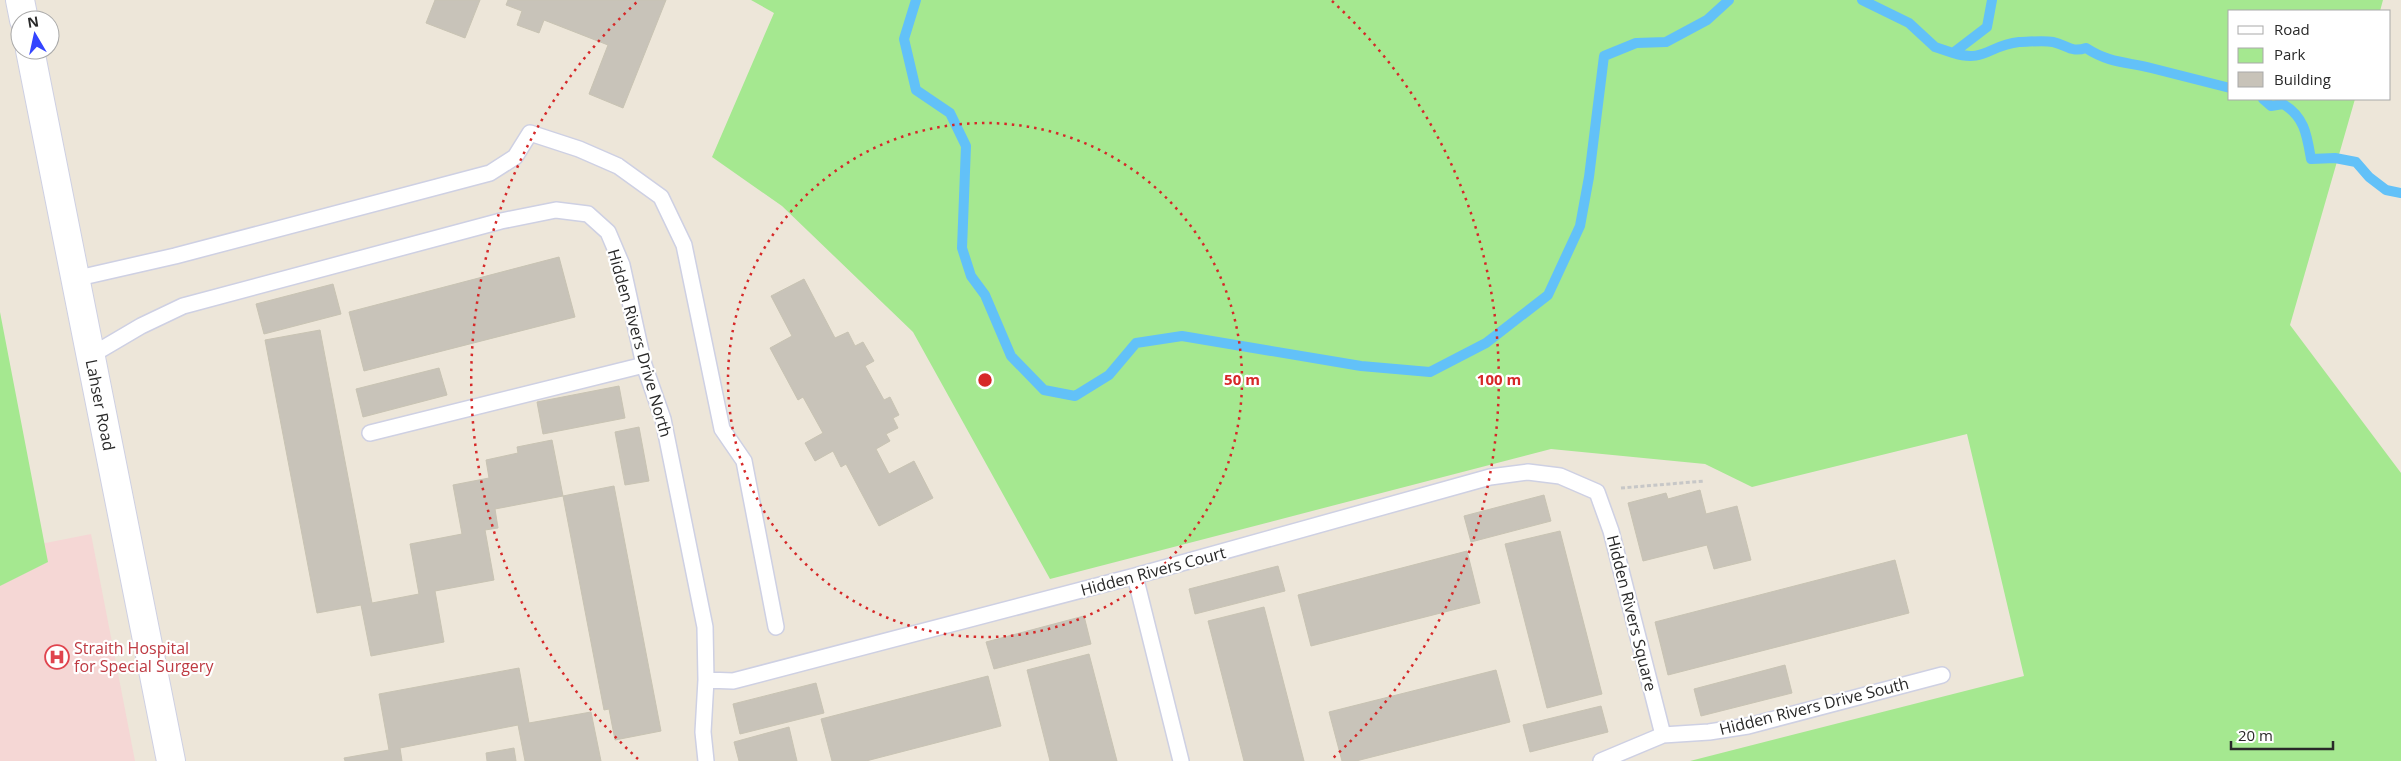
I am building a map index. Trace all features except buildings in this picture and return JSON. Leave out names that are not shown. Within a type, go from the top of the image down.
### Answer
[{"type":"main road","name":"Lahser Road","points":[[32,60],[74,279],[172,761]]},
{"type":"lane","points":[[74,279],[175,256],[490,173],[516,157],[530,133],[579,149],[618,166],[661,197],[684,246],[722,429],[744,462],[776,628]]},
{"type":"lane","name":"Hidden Rivers Drive North","points":[[90,356],[141,326],[184,306],[501,221],[556,210],[588,214],[608,232],[622,265],[644,365],[663,419],[705,627],[706,680],[703,732],[706,761]]},
{"type":"lane","points":[[370,433],[644,365]]},
{"type":"lane","name":"Hidden Rivers Court","points":[[706,680],[733,680],[1135,576],[1490,477],[1528,472],[1560,476],[1598,492]]},
{"type":"lane","name":"Hidden Rivers Square","points":[[1598,492],[1611,530],[1662,734]]},
{"type":"lane","points":[[1135,576],[1181,761]]},
{"type":"lane","name":"Hidden Rivers Drive South","points":[[1601,761],[1662,734],[1709,732],[1748,726],[1942,675]]},
{"type":"path","points":[[1615,489],[1705,481]]},
{"type":"shaded area","name":"Straith Hospital for Special Surgery","points":[[91,534],[135,761],[0,761],[0,552]]},
{"type":"green space","points":[[751,0],[2383,0],[2380,10],[2228,10],[2228,100],[2355,100],[2290,325],[2401,473],[2401,761],[1690,761],[2024,676],[1967,434],[1752,487],[1705,464],[1551,449],[1050,579],[913,332],[782,206],[712,157],[774,13]]},
{"type":"green space","points":[[0,312],[48,562],[0,586]]},
{"type":"waterway","points":[[916,0],[904,39],[916,90],[950,113],[966,146],[962,248],[971,276],[985,295],[1011,356],[1044,390],[1075,396],[1109,375],[1136,343],[1182,336],[1361,366],[1430,372],[1486,343],[1548,295],[1580,226],[1589,177],[1604,56],[1636,43],[1666,42],[1707,20],[1729,0]]},
{"type":"waterway","points":[[1862,0],[1909,23],[1935,47],[1953,53],[1987,27],[1992,0]]},
{"type":"waterway","points":[[1953,53],[1973,56],[2019,42],[2049,41],[2076,50],[2086,48],[2102,57],[2228,87]]},
{"type":"waterway","points":[[2264,100],[2271,106],[2283,104],[2296,115],[2304,128],[2311,159],[2335,158],[2356,162],[2369,177],[2386,190],[2401,193]]},
{"type":"place","name":"Straith Hospital for Special Surgery","points":[[57,657]]}]
